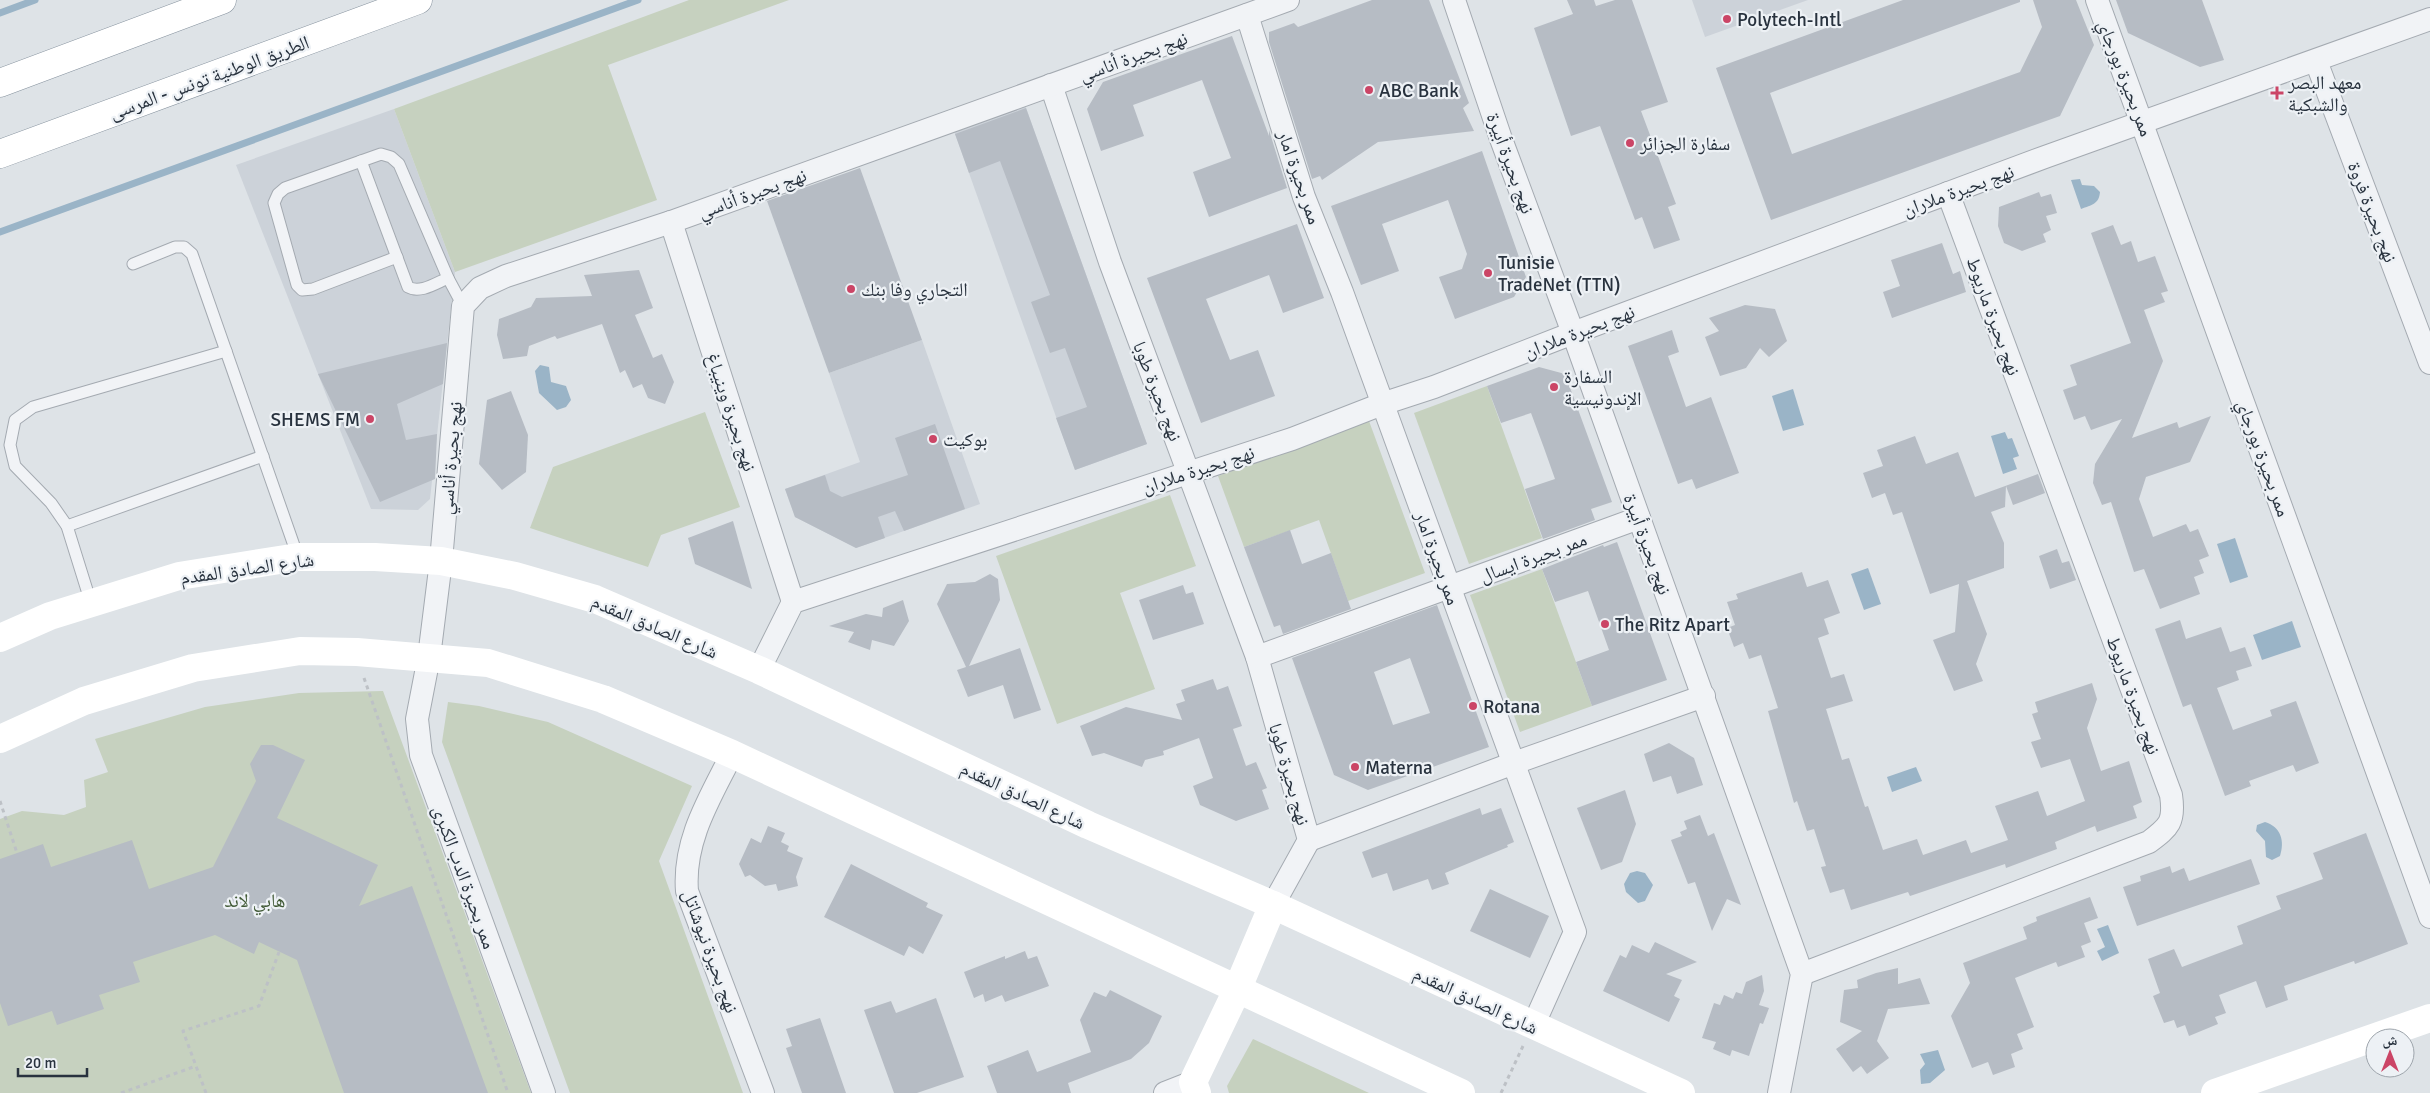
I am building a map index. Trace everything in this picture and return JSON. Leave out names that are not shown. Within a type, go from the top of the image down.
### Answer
[{"type":"main road","points":[[0,83],[222,0]]},
{"type":"main road","name":"الطريق الوطنية تونس - المرسى","points":[[0,154],[418,0]]},
{"type":"main road","name":"شارع الصادق المقدم","points":[[0,638],[50,616],[179,576],[298,557],[375,557],[441,562],[515,576],[595,599],[759,670],[1088,825],[1273,904],[1681,1093]]},
{"type":"main road","points":[[0,738],[84,701],[193,668],[300,651],[429,657],[488,663],[603,699],[732,754],[1028,890],[1236,990],[1462,1093]]},
{"type":"main road","points":[[1195,1088],[1273,904]]},
{"type":"main road","points":[[2215,1093],[2430,1018]]},
{"type":"street","name":"نهج بحيرة أناسي","points":[[429,657],[441,562],[463,306],[480,288],[506,276],[671,222],[1288,0]]},
{"type":"street","name":"نهج بحيرة أبيرة","points":[[1454,0],[1501,139],[1704,696],[1802,974]]},
{"type":"street","name":"ممر بحيرة بورجاي","points":[[2097,0],[2143,121],[2430,917]]},
{"type":"street","name":"ممر بحيرة امار","points":[[1247,15],[1304,196],[1342,292],[1575,932],[1533,1026]]},
{"type":"street","name":"نهج بحيرة ملاران","points":[[793,602],[1188,471],[1292,439],[2143,121],[2430,19]]},
{"type":"street","name":"نهج بحيرة فروة","points":[[2316,61],[2430,363]]},
{"type":"street","name":"نهج بحيرة طوبا","points":[[1051,85],[1110,262],[1257,656],[1309,840]]},
{"type":"street","name":"نهج بحيرة ماريوط","points":[[1802,974],[2149,842],[2167,828],[2174,812],[2168,786],[1948,194]]},
{"type":"street","name":"نهج بحيرة وينيباغ","points":[[671,222],[793,602]]},
{"type":"street","name":"ممر بحيرة ايسال","points":[[1257,656],[1639,518]]},
{"type":"street","points":[[759,670],[793,602]]},
{"type":"street","name":"ممر بحيرة الدب الكبرى","points":[[429,657],[417,719],[421,755],[544,1093]]},
{"type":"street","name":"نهج بحيرة طوبا","points":[[1273,904],[1309,840],[1514,763],[1704,696]]},
{"type":"street","name":"نهج بحيرة نيوشاتل","points":[[732,754],[700,818],[690,847],[686,871],[687,891],[763,1093]]},
{"type":"street","points":[[1779,1093],[1802,974]]},
{"type":"street","points":[[1165,1093],[1195,1088]]},
{"type":"lane","points":[[397,258],[313,289],[302,290],[297,285],[274,203],[278,194],[285,188],[381,154],[391,157],[399,164],[448,278],[463,306]]},
{"type":"lane","points":[[361,161],[408,287],[413,290],[421,289],[448,278]]},
{"type":"lane","points":[[132,264],[175,248],[184,247],[192,254],[298,557]]},
{"type":"lane","points":[[91,603],[67,526],[51,503],[15,466],[10,445],[15,420],[33,407],[226,351]]},
{"type":"lane","points":[[67,526],[262,456]]},
{"type":"path","points":[[367,691],[508,1093]]},
{"type":"path","points":[[0,802],[17,853]]},
{"type":"path","points":[[206,1093],[183,1031],[258,1006],[280,952]]},
{"type":"path","points":[[1501,1093],[1533,1026]]},
{"type":"path","points":[[121,1093],[196,1066]]},
{"type":"shaded area","name":"Polytech-Intl","points":[[1692,0],[1808,0],[1705,37]]},
{"type":"shaded area","points":[[1025,105],[1147,444],[1075,470],[954,131]]},
{"type":"shaded area","points":[[394,109],[455,272],[430,499],[418,510],[371,509],[236,165]]},
{"type":"shaded area","points":[[922,340],[980,504],[856,548],[795,517],[785,489],[860,462],[829,373]]},
{"type":"green space","points":[[689,0],[789,0],[608,65],[657,200],[455,272],[394,109]]},
{"type":"green space","points":[[1487,386],[1542,538],[1469,564],[1414,413]]},
{"type":"green space","points":[[705,412],[740,507],[661,535],[648,567],[530,528],[553,467]]},
{"type":"green space","points":[[1369,421],[1425,573],[1348,601],[1319,520],[1244,547],[1218,476]]},
{"type":"green space","points":[[1170,495],[1196,566],[1120,593],[1155,689],[1057,724],[996,556]]},
{"type":"green space","points":[[1542,569],[1592,706],[1520,732],[1470,595]]},
{"type":"green space","name":"هابي لاند","points":[[383,691],[531,1093],[0,1093],[0,819],[22,811],[64,815],[86,807],[84,780],[108,772],[95,739],[205,707],[299,693]]},
{"type":"green space","points":[[448,702],[479,706],[548,722],[692,786],[659,861],[743,1093],[570,1093],[442,742]]},
{"type":"green space","points":[[1253,1039],[1369,1093],[1229,1093],[1227,1086]]},
{"type":"water","points":[[2080,179],[2082,185],[2094,186],[2100,192],[2096,202],[2081,209],[2071,180]]},
{"type":"water","points":[[540,365],[549,367],[551,382],[566,386],[571,400],[566,407],[557,410],[539,393],[535,371]]},
{"type":"water","points":[[1793,389],[1804,425],[1783,431],[1772,396]]},
{"type":"water","points":[[2005,432],[2008,439],[2012,438],[2019,456],[2013,458],[2017,469],[2003,474],[1991,436]]},
{"type":"water","points":[[2235,538],[2248,577],[2230,583],[2217,544]]},
{"type":"water","points":[[1868,568],[1881,604],[1864,610],[1851,574]]},
{"type":"water","points":[[2292,621],[2301,647],[2262,660],[2253,635]]},
{"type":"water","points":[[1916,767],[1922,781],[1892,792],[1887,777]]},
{"type":"water","points":[[2265,822],[2275,827],[2282,840],[2280,856],[2272,860],[2266,857],[2265,841],[2256,831],[2257,825]]},
{"type":"water","points":[[1637,871],[1645,873],[1653,885],[1645,901],[1638,903],[1626,892],[1624,884],[1630,873]]},
{"type":"water","points":[[2108,925],[2119,953],[2102,961],[2097,951],[2105,947],[2097,929]]},
{"type":"water","points":[[1938,1050],[1945,1070],[1930,1083],[1921,1084],[1920,1070],[1925,1064],[1920,1054]]},
{"type":"building","name":"ABC Bank","points":[[1372,0],[1429,0],[1469,103],[1463,108],[1474,131],[1378,142],[1322,180],[1320,176],[1312,179],[1269,42],[1269,32],[1294,23],[1298,27]]},
{"type":"building","points":[[1567,0],[1594,0],[1596,6],[1615,0],[1632,0],[1668,102],[1641,111],[1676,204],[1668,207],[1680,240],[1654,249],[1642,217],[1635,220],[1600,126],[1571,136],[1534,28],[1573,14]]},
{"type":"building","points":[[1903,0],[2020,0],[2020,2],[1770,93],[1792,154],[2020,72],[2042,27],[2033,0],[2076,0],[2094,45],[2060,116],[1771,220],[1716,68]]},
{"type":"building","points":[[2116,0],[2202,0],[2224,60],[2200,67],[2128,33]]},
{"type":"building","points":[[1232,36],[1269,136],[1269,130],[1287,188],[1209,217],[1193,172],[1231,158],[1202,80],[1133,105],[1144,136],[1101,151],[1087,109],[1103,82]]},
{"type":"building","points":[[1026,108],[1147,444],[1075,470],[1056,418],[1087,407],[1065,348],[1050,353],[1031,302],[1050,295],[1000,161],[969,173],[955,134]]},
{"type":"building","points":[[1482,151],[1526,277],[1514,297],[1455,319],[1439,277],[1462,269],[1467,254],[1448,200],[1382,224],[1399,271],[1361,285],[1331,206]]},
{"type":"building","name":"التجاري وفا بنك","points":[[860,168],[922,340],[829,373],[767,201]]},
{"type":"building","points":[[2039,192],[2041,197],[2051,194],[2057,213],[2046,216],[2051,230],[2043,234],[2046,242],[2022,251],[2004,243],[1998,226],[1999,207]]},
{"type":"building","points":[[1297,224],[1324,298],[1283,313],[1269,275],[1206,299],[1230,360],[1258,350],[1275,396],[1201,423],[1147,278]]},
{"type":"building","points":[[2113,225],[2121,245],[2131,241],[2138,262],[2155,256],[2168,291],[2161,293],[2165,302],[2144,310],[2163,361],[2132,438],[2177,422],[2179,428],[2211,416],[2190,462],[2146,477],[2139,499],[2153,537],[2186,524],[2190,532],[2198,529],[2209,556],[2199,560],[2204,573],[2194,577],[2200,594],[2160,609],[2144,569],[2134,572],[2111,502],[2102,505],[2093,483],[2095,464],[2122,419],[2091,430],[2085,416],[2074,420],[2063,390],[2077,385],[2070,365],[2131,343],[2091,233]]},
{"type":"building","points":[[1942,243],[1953,274],[1960,271],[1966,292],[1892,318],[1883,292],[1900,286],[1891,260]]},
{"type":"building","points":[[639,270],[653,308],[635,315],[653,358],[662,354],[674,382],[665,404],[648,398],[642,384],[633,388],[625,370],[620,373],[602,324],[557,339],[555,336],[529,346],[527,356],[503,359],[497,335],[499,319],[531,307],[536,298],[592,296],[584,275]]},
{"type":"building","points":[[1745,305],[1775,309],[1787,341],[1769,357],[1760,348],[1746,368],[1720,376],[1705,337],[1719,331],[1709,318]]},
{"type":"building","points":[[1672,330],[1679,352],[1668,356],[1686,407],[1711,397],[1739,473],[1696,489],[1692,479],[1678,484],[1628,346]]},
{"type":"building","name":"SHEMS FM","points":[[447,343],[443,384],[397,404],[406,440],[437,434],[435,479],[380,502],[318,374]]},
{"type":"building","points":[[1539,367],[1565,374],[1612,502],[1591,509],[1595,520],[1543,539],[1525,489],[1555,479],[1544,448],[1531,413],[1501,423],[1487,386]]},
{"type":"building","points":[[511,391],[528,435],[526,472],[502,490],[479,464],[487,400]]},
{"type":"building","points":[[935,424],[965,509],[904,531],[895,511],[878,517],[885,538],[856,548],[795,517],[785,489],[825,475],[830,491],[842,497],[908,475],[895,438]]},
{"type":"building","points":[[1915,436],[1926,464],[1958,452],[1975,497],[2038,474],[2045,493],[2013,505],[2006,486],[2005,507],[1991,512],[2004,543],[2004,568],[1967,581],[1987,634],[1976,664],[1983,681],[1954,691],[1933,640],[1955,632],[1959,584],[1930,594],[1902,512],[1893,515],[1885,493],[1872,498],[1863,473],[1883,466],[1877,450]]},
{"type":"building","points":[[733,521],[752,589],[695,564],[688,538]]},
{"type":"building","points":[[1290,530],[1302,564],[1331,553],[1351,609],[1283,634],[1280,625],[1274,627],[1244,547]]},
{"type":"building","points":[[1617,542],[1667,680],[1592,706],[1576,662],[1609,650],[1588,591],[1555,602],[1542,569],[1603,545],[1604,547]]},
{"type":"building","points":[[2057,549],[2062,563],[2069,561],[2076,580],[2050,589],[2039,556]]},
{"type":"building","points":[[1802,572],[1807,587],[1828,580],[1840,613],[1824,619],[1829,634],[1818,638],[1831,678],[1844,674],[1853,701],[1826,709],[1842,760],[1849,758],[1865,807],[1868,806],[1883,850],[1917,839],[1923,855],[1966,840],[1971,853],[2008,840],[1995,806],[2038,791],[2047,816],[2085,801],[2070,759],[2041,768],[2031,742],[2041,739],[2032,714],[2038,712],[2035,702],[2092,683],[2097,699],[2087,728],[2101,771],[2129,761],[2142,802],[2133,806],[2137,818],[2097,832],[2095,826],[2055,842],[2057,849],[2006,868],[2005,864],[1910,896],[1908,892],[1851,910],[1844,889],[1830,893],[1821,867],[1826,866],[1814,829],[1807,831],[1797,801],[1794,803],[1768,711],[1778,708],[1761,655],[1749,659],[1743,643],[1734,647],[1727,628],[1735,625],[1727,602],[1738,599],[1736,594]]},
{"type":"building","points":[[990,574],[998,579],[1000,600],[969,666],[1020,648],[1041,710],[1014,719],[1003,685],[968,697],[957,670],[966,667],[937,604],[947,584],[975,582]]},
{"type":"building","points":[[1183,585],[1186,594],[1193,592],[1204,624],[1153,640],[1139,600]]},
{"type":"building","points":[[903,600],[909,621],[894,646],[872,640],[870,650],[848,642],[854,632],[829,626],[866,614],[882,617],[883,608]]},
{"type":"building","points":[[1437,605],[1489,747],[1368,790],[1334,775],[1292,658]],"holes":[[[1410,658],[1430,713],[1393,725],[1374,672]]]},
{"type":"building","points":[[2180,620],[2186,639],[2221,627],[2230,652],[2245,647],[2252,666],[2236,671],[2239,680],[2217,688],[2233,730],[2272,716],[2270,710],[2296,701],[2319,763],[2296,772],[2293,765],[2249,781],[2251,786],[2225,796],[2191,704],[2183,707],[2155,629]]},
{"type":"building","points":[[1213,679],[1217,690],[1228,686],[1242,726],[1233,729],[1246,766],[1256,762],[1267,788],[1262,790],[1269,809],[1236,821],[1200,805],[1193,786],[1213,778],[1199,738],[1163,751],[1164,755],[1145,760],[1142,767],[1104,753],[1092,756],[1080,726],[1126,707],[1182,720],[1176,704],[1185,701],[1181,690]]},
{"type":"building","points":[[1669,743],[1694,758],[1703,785],[1677,794],[1671,776],[1653,782],[1644,754]]},
{"type":"building","points":[[261,745],[273,745],[305,760],[277,818],[378,865],[359,906],[412,886],[488,1093],[344,1093],[297,960],[259,942],[254,954],[215,935],[133,962],[140,982],[99,995],[104,1009],[57,1025],[52,1011],[8,1026],[0,1003],[0,859],[43,844],[51,867],[132,840],[149,889],[213,867],[256,781],[250,764]]},
{"type":"building","points":[[1625,790],[1636,824],[1622,862],[1601,870],[1577,808]]},
{"type":"building","points":[[1480,808],[1482,815],[1501,808],[1514,842],[1507,845],[1508,847],[1445,873],[1449,884],[1432,890],[1428,879],[1393,891],[1387,873],[1372,878],[1362,852]]},
{"type":"building","points":[[1700,815],[1708,836],[1714,833],[1741,905],[1727,899],[1712,931],[1695,882],[1688,884],[1671,840],[1682,836],[1680,832],[1687,829],[1684,821]]},
{"type":"building","points":[[768,826],[785,833],[781,842],[789,846],[787,851],[803,858],[796,877],[798,886],[778,891],[776,884],[765,886],[750,875],[745,877],[739,864],[751,838],[761,843]]},
{"type":"building","points":[[2366,833],[2408,944],[2355,964],[2354,961],[2284,986],[2288,1000],[2266,1008],[2256,981],[2219,995],[2226,1013],[2215,1017],[2218,1024],[2189,1036],[2185,1025],[2177,1028],[2174,1020],[2164,1023],[2153,996],[2160,993],[2148,959],[2174,949],[2182,967],[2243,944],[2237,926],[2281,909],[2276,896],[2323,879],[2313,853]]},
{"type":"building","points":[[2251,859],[2260,884],[2137,926],[2123,887],[2141,881],[2140,876],[2170,866],[2172,873],[2184,868],[2189,881]]},
{"type":"building","points":[[851,864],[928,903],[926,907],[943,915],[923,954],[909,946],[904,956],[824,917]]},
{"type":"building","points":[[1490,889],[1549,916],[1530,958],[1470,931]]},
{"type":"building","points":[[2090,897],[2098,918],[2084,923],[2091,942],[2081,946],[2085,957],[2058,967],[2056,962],[2015,978],[2034,1027],[2017,1034],[2023,1049],[2011,1054],[2015,1067],[1993,1075],[1988,1062],[1972,1068],[1951,1016],[1970,983],[1963,963],[2027,939],[2023,927],[2037,921],[2036,917]]},
{"type":"building","points":[[1655,942],[1697,962],[1666,974],[1682,980],[1674,996],[1680,999],[1669,1022],[1603,991],[1620,955],[1626,958],[1632,945],[1649,953]]},
{"type":"building","points":[[1025,951],[1028,959],[1037,956],[1049,986],[1005,1002],[1002,995],[985,1002],[983,994],[974,998],[964,972],[1005,956],[1005,959]]},
{"type":"building","points":[[1898,968],[1898,984],[1920,978],[1930,1004],[1888,1009],[1877,1041],[1889,1058],[1867,1074],[1861,1066],[1853,1072],[1836,1049],[1862,1031],[1840,1022],[1844,990],[1858,988],[1857,980]]},
{"type":"building","points":[[1762,975],[1764,991],[1759,1005],[1769,1008],[1763,1024],[1760,1023],[1749,1056],[1732,1050],[1730,1056],[1713,1049],[1716,1042],[1702,1038],[1714,1003],[1720,1005],[1724,995],[1733,999],[1736,992],[1742,994],[1746,982]]},
{"type":"building","points":[[1110,990],[1162,1016],[1149,1043],[1131,1059],[1068,1083],[1071,1093],[997,1093],[987,1066],[1028,1050],[1037,1072],[1091,1052],[1080,1020],[1094,992],[1106,997]]},
{"type":"building","points":[[936,998],[964,1077],[917,1093],[894,1093],[864,1010],[891,1001],[896,1013]]},
{"type":"building","points":[[820,1018],[846,1093],[802,1093],[786,1048],[792,1046],[786,1029]]},
{"type":"waterway","points":[[0,13],[35,0]]},
{"type":"waterway","points":[[0,232],[638,0]]},
{"type":"place","name":"Polytech-Intl","points":[[1727,19]]},
{"type":"place","name":"ABC Bank","points":[[1369,90]]},
{"type":"place","name":"معهد البصر والشبكية","points":[[2277,93]]},
{"type":"place","name":"سفارة الجزائر","points":[[1630,143]]},
{"type":"place","name":"Tunisie TradeNet (TTN)","points":[[1488,273]]},
{"type":"place","name":"التجاري وفا بنك","points":[[851,289]]},
{"type":"place","name":"السفارة الإندونيسية","points":[[1554,387]]},
{"type":"place","name":"SHEMS FM","points":[[370,419]]},
{"type":"place","name":"بوكيت","points":[[933,439]]},
{"type":"place","name":"The Ritz Apart","points":[[1605,624]]},
{"type":"place","name":"Rotana","points":[[1473,706]]},
{"type":"place","name":"Materna","points":[[1355,767]]}]
